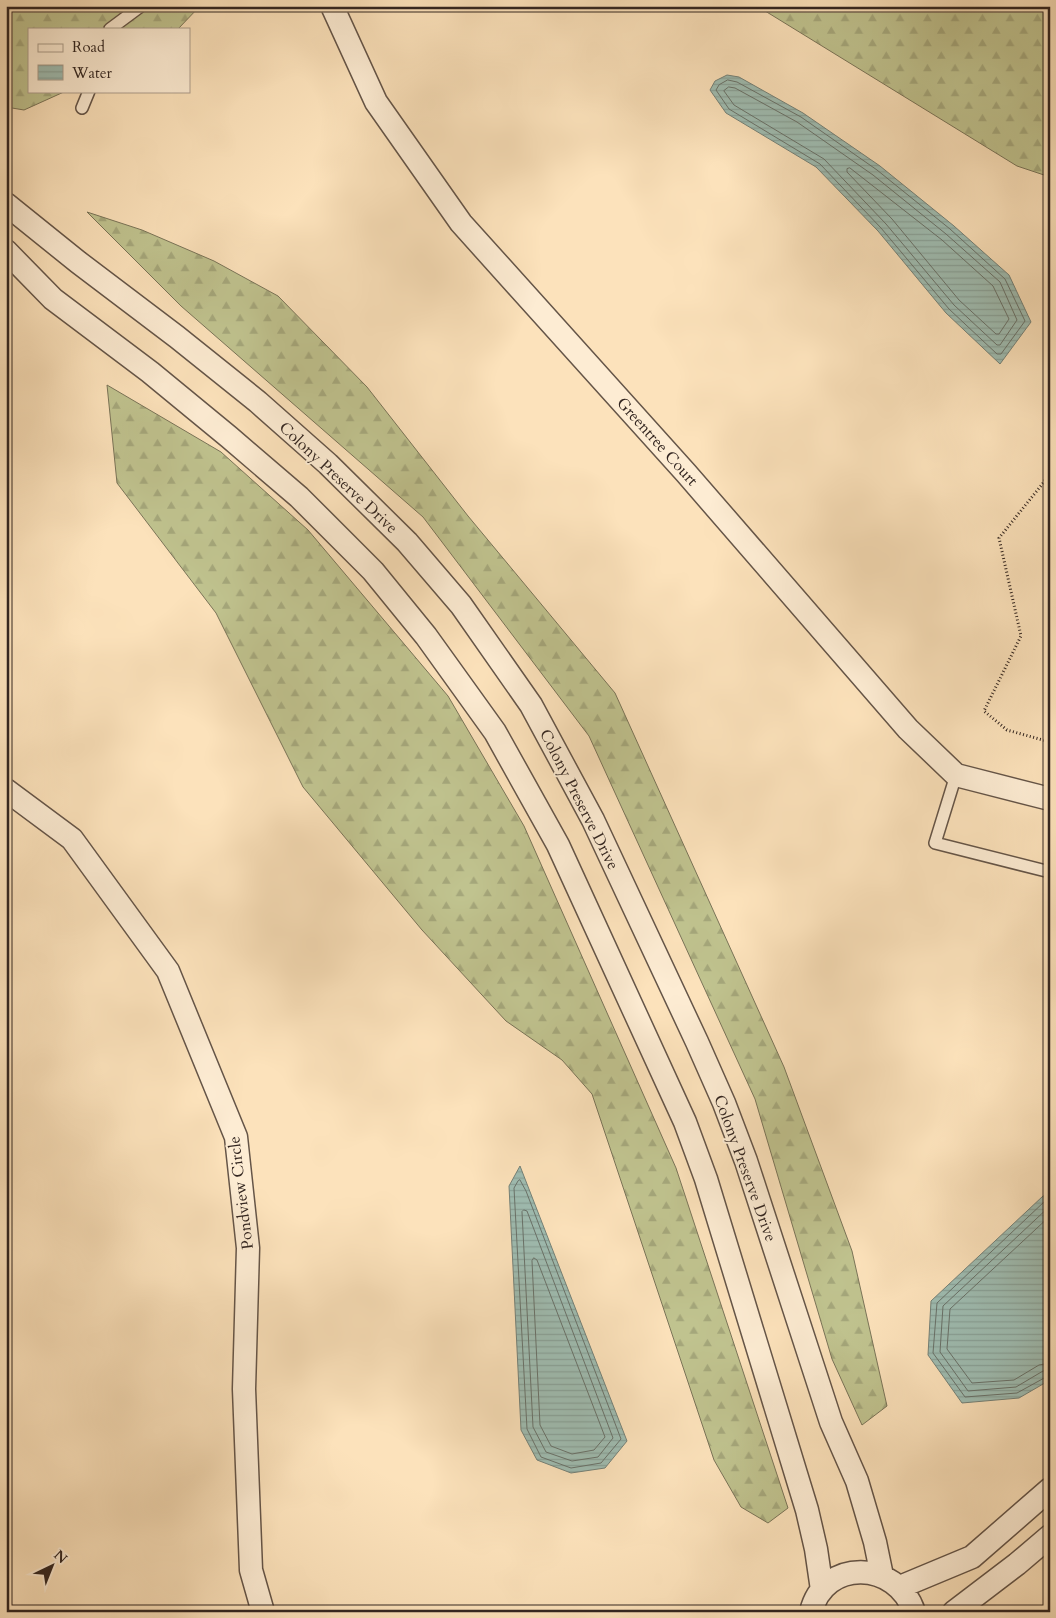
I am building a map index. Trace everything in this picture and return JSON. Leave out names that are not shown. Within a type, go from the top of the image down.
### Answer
[{"type":"street","name":"Greentree Court","points":[[333,8],[376,102],[461,223],[686,473],[908,729],[956,775],[1050,799]]},
{"type":"street","name":"Colony Preserve Drive","points":[[6,204],[258,402],[328,464],[407,542],[455,598],[531,705],[593,820],[698,1042],[724,1103],[749,1170],[831,1422],[857,1481],[875,1542],[891,1581],[907,1596],[914,1612]]},
{"type":"street","points":[[6,251],[54,299],[150,372],[229,437],[298,497],[360,557],[373,570],[426,636],[495,732],[558,845],[685,1122],[706,1179],[807,1510],[816,1549],[822,1590]]},
{"type":"street","name":"Pondview Circle","points":[[6,790],[72,838],[168,971],[236,1137],[248,1248],[244,1389],[251,1570],[263,1612]]},
{"type":"street","points":[[811,1612],[816,1598],[822,1590],[840,1577],[850,1573],[871,1573],[891,1581],[972,1557],[1050,1489]]},
{"type":"street","points":[[954,1612],[1050,1536]]},
{"type":"lane","points":[[111,28],[141,6]]},
{"type":"lane","points":[[82,108],[89,92]]},
{"type":"lane","points":[[956,775],[935,843],[1050,872]]},
{"type":"path","points":[[1050,467],[1044,482],[999,538],[1021,636],[984,711],[1007,730],[1050,742]]},
{"type":"green space","points":[[6,6],[200,6],[179,28],[28,28],[28,92],[64,92],[24,110],[6,107]]},
{"type":"green space","points":[[757,6],[1050,6],[1050,177],[1017,166]]},
{"type":"green space","points":[[87,212],[142,230],[214,261],[278,296],[367,387],[468,516],[615,693],[784,1067],[852,1251],[887,1406],[862,1425],[832,1359],[755,1099],[589,736],[423,517],[181,306]]},
{"type":"green space","points":[[107,385],[221,452],[308,530],[448,696],[524,826],[676,1168],[788,1508],[768,1523],[741,1507],[714,1460],[592,1094],[562,1060],[506,1021],[422,930],[303,787],[216,613],[117,483]]},
{"type":"water","points":[[727,75],[739,77],[803,113],[880,166],[954,226],[1009,275],[1031,322],[1000,364],[946,313],[878,231],[816,167],[726,113],[710,90],[715,81]]},
{"type":"water","points":[[520,1166],[627,1441],[605,1468],[571,1473],[537,1460],[521,1430],[509,1186]]},
{"type":"water","points":[[1050,1194],[1050,1380],[1019,1398],[962,1403],[928,1355],[931,1301],[1043,1196]]}]
